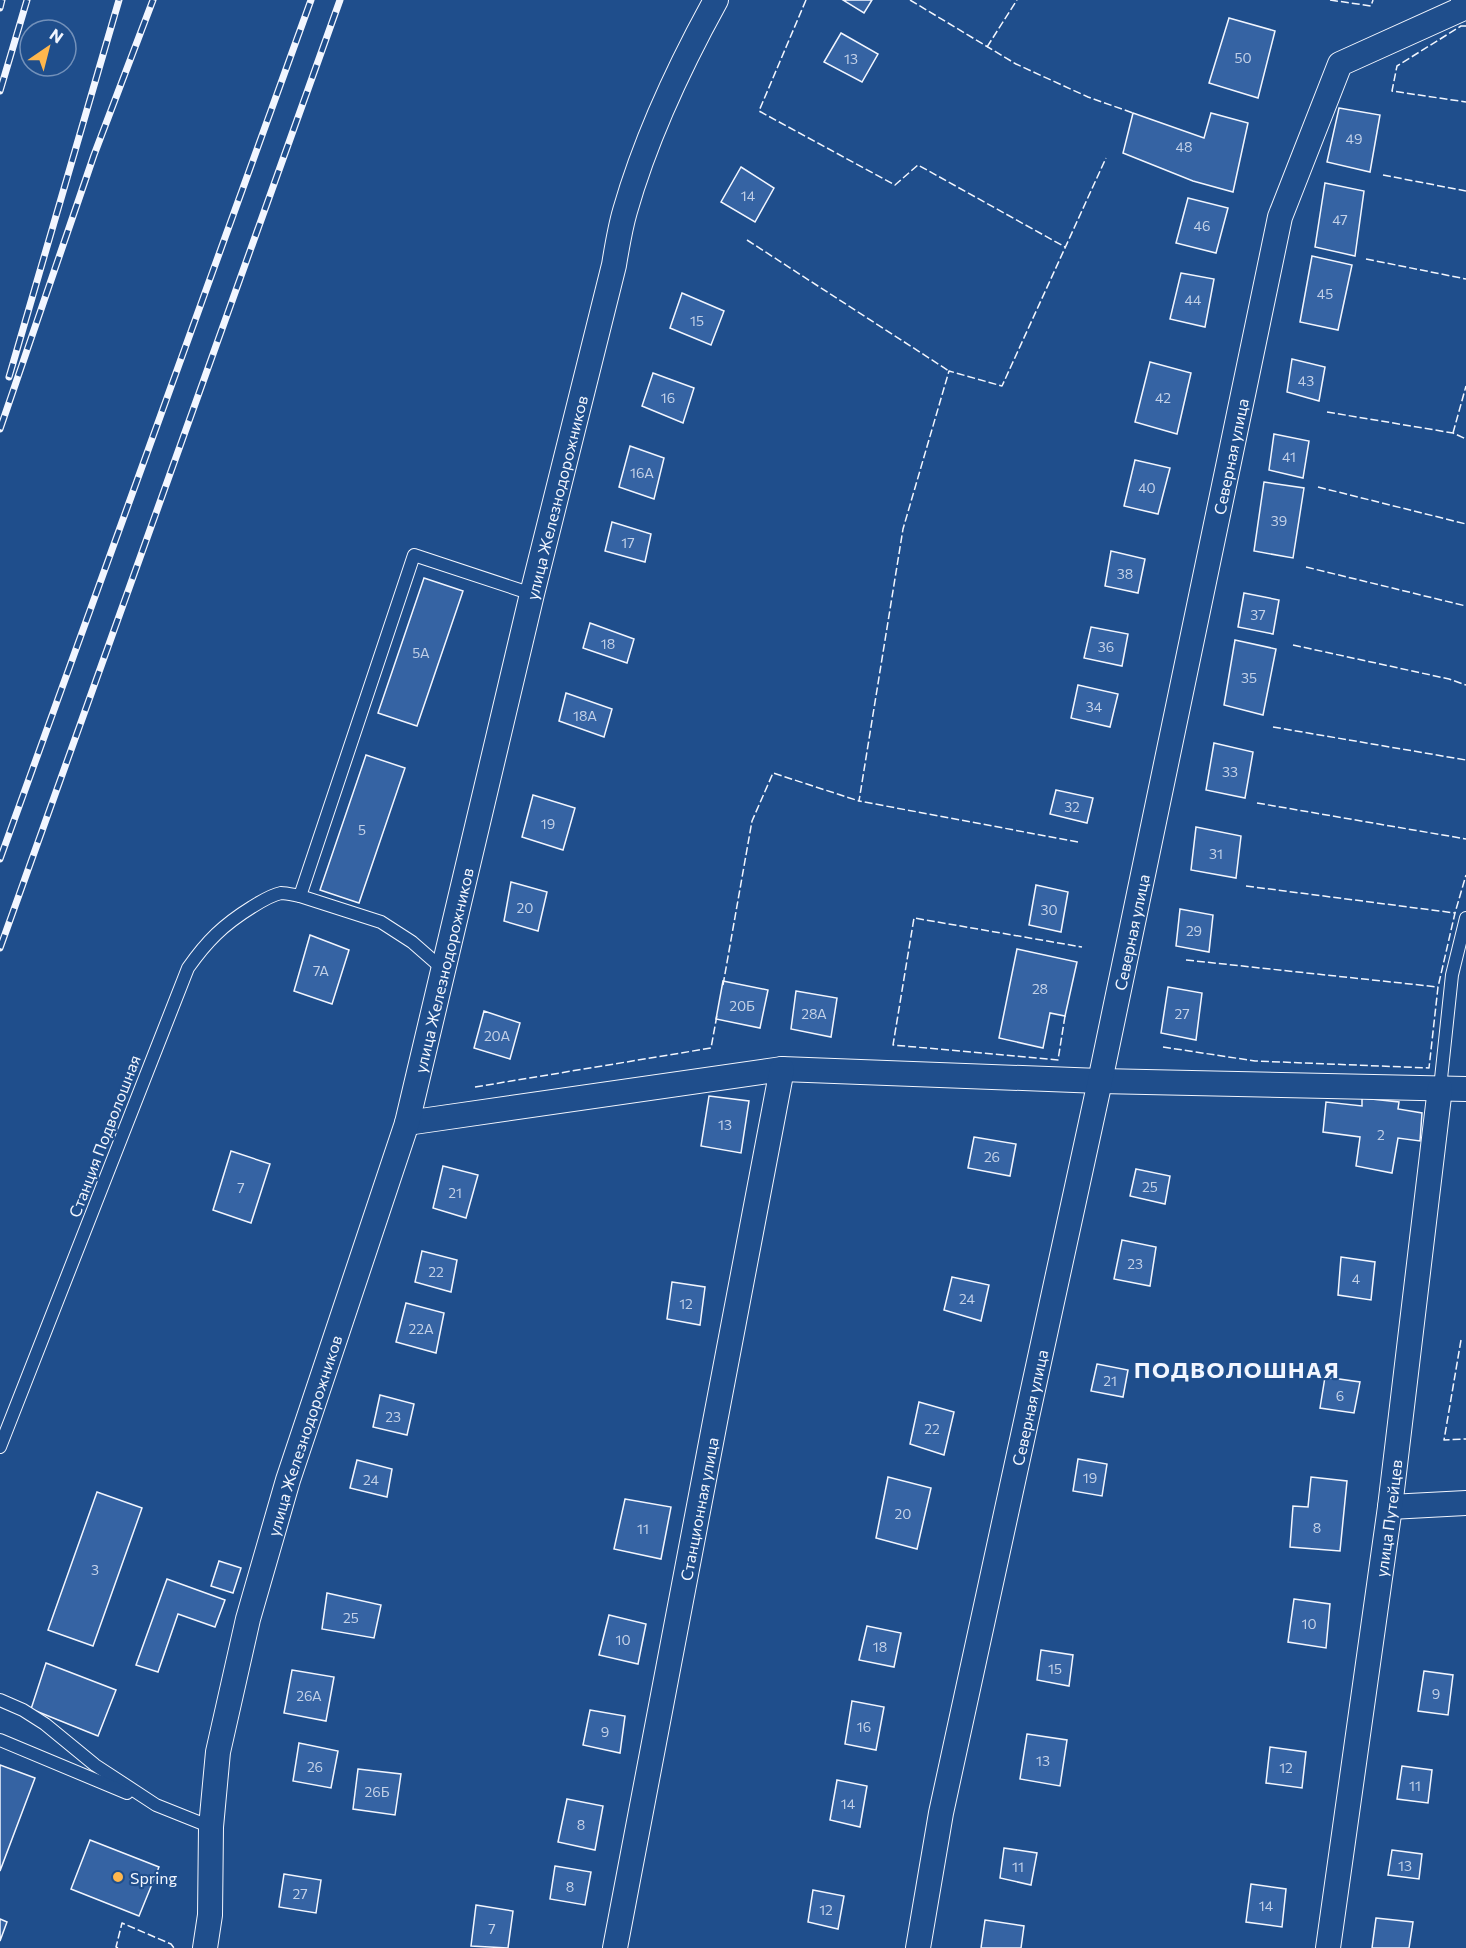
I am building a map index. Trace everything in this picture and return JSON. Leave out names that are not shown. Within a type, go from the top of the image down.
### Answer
[{"type":"street","name":"улица Железнодорожников","points":[[205,1948],[210,1915],[211,1827],[218,1752],[260,1579],[288,1480],[407,1123],[532,594],[614,265],[624,213],[659,115],[680,68],[716,0]]},
{"type":"street","name":"Северная улица","points":[[918,1948],[941,1813],[1100,1081],[1280,218],[1340,64],[1464,8],[1463,0]]},
{"type":"street","points":[[407,1123],[782,1069],[1100,1081],[1466,1089]]},
{"type":"street","name":"Станционная улица","points":[[615,1948],[782,1069]]},
{"type":"street","name":"улица Путейцев","points":[[1328,1948],[1390,1507],[1440,1088]]},
{"type":"street","points":[[1390,1507],[1466,1503]]},
{"type":"lane","points":[[300,896],[414,555],[532,594]]},
{"type":"lane","name":"Станция Подволошная","points":[[0,1447],[188,968],[204,946],[222,927],[264,900],[281,893],[300,896],[381,922],[412,942],[444,970]]},
{"type":"lane","points":[[1440,1088],[1452,975],[1466,918]]},
{"type":"lane","points":[[0,1700],[23,1710],[45,1724],[94,1765],[156,1805]]},
{"type":"lane","points":[[0,1740],[211,1827]]},
{"type":"building","points":[[843,0],[872,0],[864,13]]},
{"type":"building","points":[[1229,18],[1275,31],[1258,98],[1209,83]]},
{"type":"building","points":[[841,33],[878,54],[862,82],[824,62]]},
{"type":"building","points":[[1339,108],[1380,115],[1370,172],[1327,162]]},
{"type":"building","points":[[1133,113],[1204,138],[1211,113],[1248,123],[1233,192],[1193,181],[1123,153]]},
{"type":"building","points":[[741,167],[774,188],[755,222],[721,202]]},
{"type":"building","points":[[1325,183],[1364,191],[1355,256],[1315,247]]},
{"type":"building","points":[[1188,198],[1228,208],[1216,253],[1176,243]]},
{"type":"building","points":[[1312,256],[1352,265],[1338,330],[1300,322]]},
{"type":"building","points":[[1181,273],[1214,279],[1205,327],[1170,319]]},
{"type":"building","points":[[682,293],[724,311],[711,345],[670,328]]},
{"type":"building","points":[[1292,359],[1325,367],[1319,401],[1287,392]]},
{"type":"building","points":[[1150,362],[1191,373],[1177,434],[1135,422]]},
{"type":"building","points":[[653,373],[694,388],[683,423],[642,406]]},
{"type":"building","points":[[1274,434],[1309,441],[1303,478],[1269,470]]},
{"type":"building","points":[[630,446],[664,458],[654,499],[619,487]]},
{"type":"building","points":[[1135,460],[1170,468],[1158,514],[1124,506]]},
{"type":"building","points":[[1264,482],[1304,488],[1293,558],[1254,551]]},
{"type":"building","points":[[612,522],[651,534],[645,562],[605,551]]},
{"type":"building","points":[[1111,551],[1145,559],[1138,593],[1105,586]]},
{"type":"building","points":[[424,578],[463,591],[417,726],[378,713]]},
{"type":"building","points":[[1244,593],[1279,600],[1273,634],[1238,627]]},
{"type":"building","points":[[590,623],[634,639],[627,663],[583,648]]},
{"type":"building","points":[[1091,627],[1128,634],[1122,666],[1084,658]]},
{"type":"building","points":[[1235,640],[1276,649],[1263,715],[1224,705]]},
{"type":"building","points":[[1078,685],[1118,694],[1110,727],[1071,718]]},
{"type":"building","points":[[566,693],[612,709],[604,737],[559,721]]},
{"type":"building","points":[[1214,743],[1253,752],[1245,798],[1206,790]]},
{"type":"building","points":[[366,755],[405,768],[359,903],[320,890]]},
{"type":"building","points":[[1056,790],[1093,798],[1087,823],[1050,814]]},
{"type":"building","points":[[533,795],[575,808],[563,850],[522,837]]},
{"type":"building","points":[[1196,827],[1241,836],[1236,878],[1191,870]]},
{"type":"building","points":[[511,882],[547,892],[538,931],[504,921]]},
{"type":"building","points":[[1036,885],[1068,892],[1061,932],[1029,925]]},
{"type":"building","points":[[1180,909],[1213,915],[1209,952],[1176,946]]},
{"type":"building","points":[[310,935],[349,950],[332,1004],[294,991]]},
{"type":"building","points":[[1017,949],[1077,962],[1065,1016],[1050,1013],[1043,1048],[999,1038]]},
{"type":"building","points":[[723,981],[768,990],[760,1028],[716,1019]]},
{"type":"building","points":[[1168,987],[1202,993],[1196,1040],[1161,1033]]},
{"type":"building","points":[[796,991],[837,998],[831,1037],[791,1029]]},
{"type":"building","points":[[484,1011],[520,1023],[510,1059],[474,1048]]},
{"type":"building","points":[[709,1096],[749,1101],[741,1153],[701,1146]]},
{"type":"building","points":[[1362,1098],[1399,1102],[1398,1109],[1422,1113],[1420,1141],[1398,1138],[1392,1173],[1356,1166],[1360,1137],[1323,1132],[1326,1102],[1362,1106]]},
{"type":"building","points":[[974,1137],[1016,1144],[1010,1176],[968,1168]]},
{"type":"building","points":[[231,1151],[270,1164],[251,1223],[213,1210]]},
{"type":"building","points":[[443,1166],[478,1175],[466,1218],[433,1208]]},
{"type":"building","points":[[1136,1169],[1170,1176],[1165,1204],[1130,1196]]},
{"type":"building","points":[[1122,1240],[1156,1247],[1150,1286],[1114,1279]]},
{"type":"building","points":[[422,1251],[457,1260],[451,1292],[415,1282]]},
{"type":"building","points":[[1341,1257],[1375,1262],[1371,1300],[1338,1295]]},
{"type":"building","points":[[952,1277],[989,1285],[981,1321],[944,1310]]},
{"type":"building","points":[[672,1282],[705,1287],[700,1325],[667,1319]]},
{"type":"building","points":[[406,1303],[444,1313],[436,1353],[396,1342]]},
{"type":"building","points":[[1097,1364],[1128,1370],[1123,1397],[1091,1391]]},
{"type":"building","points":[[1325,1377],[1360,1382],[1354,1413],[1320,1408]]},
{"type":"building","points":[[380,1395],[414,1404],[407,1435],[373,1427]]},
{"type":"building","points":[[919,1402],[954,1412],[944,1455],[910,1444]]},
{"type":"building","points":[[1078,1459],[1107,1464],[1102,1496],[1073,1491]]},
{"type":"building","points":[[357,1460],[392,1469],[387,1497],[350,1488]]},
{"type":"building","points":[[888,1477],[931,1488],[917,1549],[876,1538]]},
{"type":"building","points":[[1311,1477],[1347,1481],[1340,1551],[1290,1547],[1293,1506],[1308,1507]]},
{"type":"building","points":[[97,1492],[142,1508],[93,1646],[48,1630]]},
{"type":"building","points":[[625,1499],[671,1507],[661,1559],[614,1549]]},
{"type":"building","points":[[219,1561],[241,1568],[233,1593],[211,1586]]},
{"type":"building","points":[[167,1579],[225,1600],[215,1627],[178,1614],[158,1672],[136,1665]]},
{"type":"building","points":[[327,1593],[381,1605],[374,1638],[322,1629]]},
{"type":"building","points":[[1294,1599],[1330,1604],[1326,1648],[1288,1642]]},
{"type":"building","points":[[609,1615],[646,1624],[638,1664],[599,1655]]},
{"type":"building","points":[[867,1626],[901,1633],[894,1667],[859,1660]]},
{"type":"building","points":[[1041,1650],[1073,1655],[1069,1686],[1037,1680]]},
{"type":"building","points":[[46,1663],[116,1690],[98,1736],[31,1709]]},
{"type":"building","points":[[292,1670],[334,1677],[326,1721],[284,1713]]},
{"type":"building","points":[[1424,1671],[1453,1675],[1448,1715],[1418,1711]]},
{"type":"building","points":[[852,1701],[884,1707],[876,1750],[845,1744]]},
{"type":"building","points":[[590,1710],[625,1716],[620,1753],[583,1745]]},
{"type":"building","points":[[1027,1734],[1067,1740],[1060,1786],[1020,1779]]},
{"type":"building","points":[[299,1743],[338,1751],[331,1788],[293,1781]]},
{"type":"building","points":[[1270,1747],[1306,1752],[1302,1788],[1266,1783]]},
{"type":"building","points":[[0,1765],[35,1778],[0,1871]]},
{"type":"building","points":[[1402,1766],[1432,1770],[1428,1803],[1397,1799]]},
{"type":"building","points":[[358,1769],[401,1774],[395,1815],[353,1809]]},
{"type":"building","points":[[837,1780],[867,1786],[860,1827],[830,1820]]},
{"type":"building","points":[[567,1799],[603,1806],[595,1850],[558,1842]]},
{"type":"building","points":[[90,1840],[159,1867],[139,1916],[71,1889]]},
{"type":"building","points":[[1004,1848],[1037,1853],[1031,1885],[1000,1878]]},
{"type":"building","points":[[1392,1850],[1422,1854],[1419,1879],[1388,1875]]},
{"type":"building","points":[[555,1866],[591,1872],[585,1905],[550,1899]]},
{"type":"building","points":[[284,1874],[321,1880],[316,1913],[279,1907]]},
{"type":"building","points":[[1251,1884],[1286,1889],[1282,1927],[1246,1922]]},
{"type":"building","points":[[813,1890],[844,1896],[838,1929],[808,1922]]},
{"type":"building","points":[[476,1905],[513,1911],[508,1948],[471,1946]]},
{"type":"building","points":[[1376,1918],[1413,1922],[1409,1948],[1372,1948]]},
{"type":"building","points":[[0,1919],[7,1922],[0,1941]]},
{"type":"building","points":[[985,1920],[1024,1926],[1021,1948],[981,1948]]},
{"type":"railway","points":[[0,8],[2,0]]},
{"type":"railway","points":[[0,91],[27,0]]},
{"type":"railway","points":[[9,377],[119,0]]},
{"type":"railway","points":[[0,429],[94,155],[153,0]]},
{"type":"railway","points":[[0,859],[311,0]]},
{"type":"railway","points":[[0,948],[340,0]]},
{"type":"fence","points":[[806,0],[759,111],[895,185],[918,165],[1065,247]]},
{"type":"fence","points":[[910,0],[1016,64],[1088,97],[1133,113]]},
{"type":"fence","points":[[987,47],[1017,0]]},
{"type":"fence","points":[[1330,0],[1371,6],[1373,0]]},
{"type":"fence","points":[[1466,26],[1461,26],[1397,66],[1392,91],[1466,102]]},
{"type":"fence","points":[[1078,842],[859,801],[903,529],[949,371],[1002,386],[1106,158]]},
{"type":"fence","points":[[1383,175],[1466,191]]},
{"type":"fence","points":[[747,240],[949,371]]},
{"type":"fence","points":[[1366,259],[1466,279]]},
{"type":"fence","points":[[1453,433],[1466,386]]},
{"type":"fence","points":[[1327,412],[1453,433],[1466,439]]},
{"type":"fence","points":[[1318,487],[1466,524]]},
{"type":"fence","points":[[1306,567],[1466,606]]},
{"type":"fence","points":[[1293,645],[1449,679],[1466,685]]},
{"type":"fence","points":[[1273,727],[1466,760]]},
{"type":"fence","points":[[723,985],[752,821],[773,773],[859,801]]},
{"type":"fence","points":[[1257,803],[1466,839]]},
{"type":"fence","points":[[1163,1047],[1255,1061],[1429,1068],[1438,987],[1466,875]]},
{"type":"fence","points":[[1246,886],[1455,913]]},
{"type":"fence","points":[[1065,1016],[1058,1060],[893,1045],[914,918],[1082,947]]},
{"type":"fence","points":[[1186,960],[1438,987]]},
{"type":"fence","points":[[475,1087],[711,1048],[717,1015]]},
{"type":"fence","points":[[1461,1340],[1444,1440],[1466,1439]]},
{"type":"fence","points":[[118,1948],[116,1947],[122,1923],[171,1944],[174,1948]]},
{"type":"place","name":"Spring","points":[[118,1877]]},
{"type":"district","name":"ПОДВОЛОШНАЯ","points":[[1237,1369]]}]
